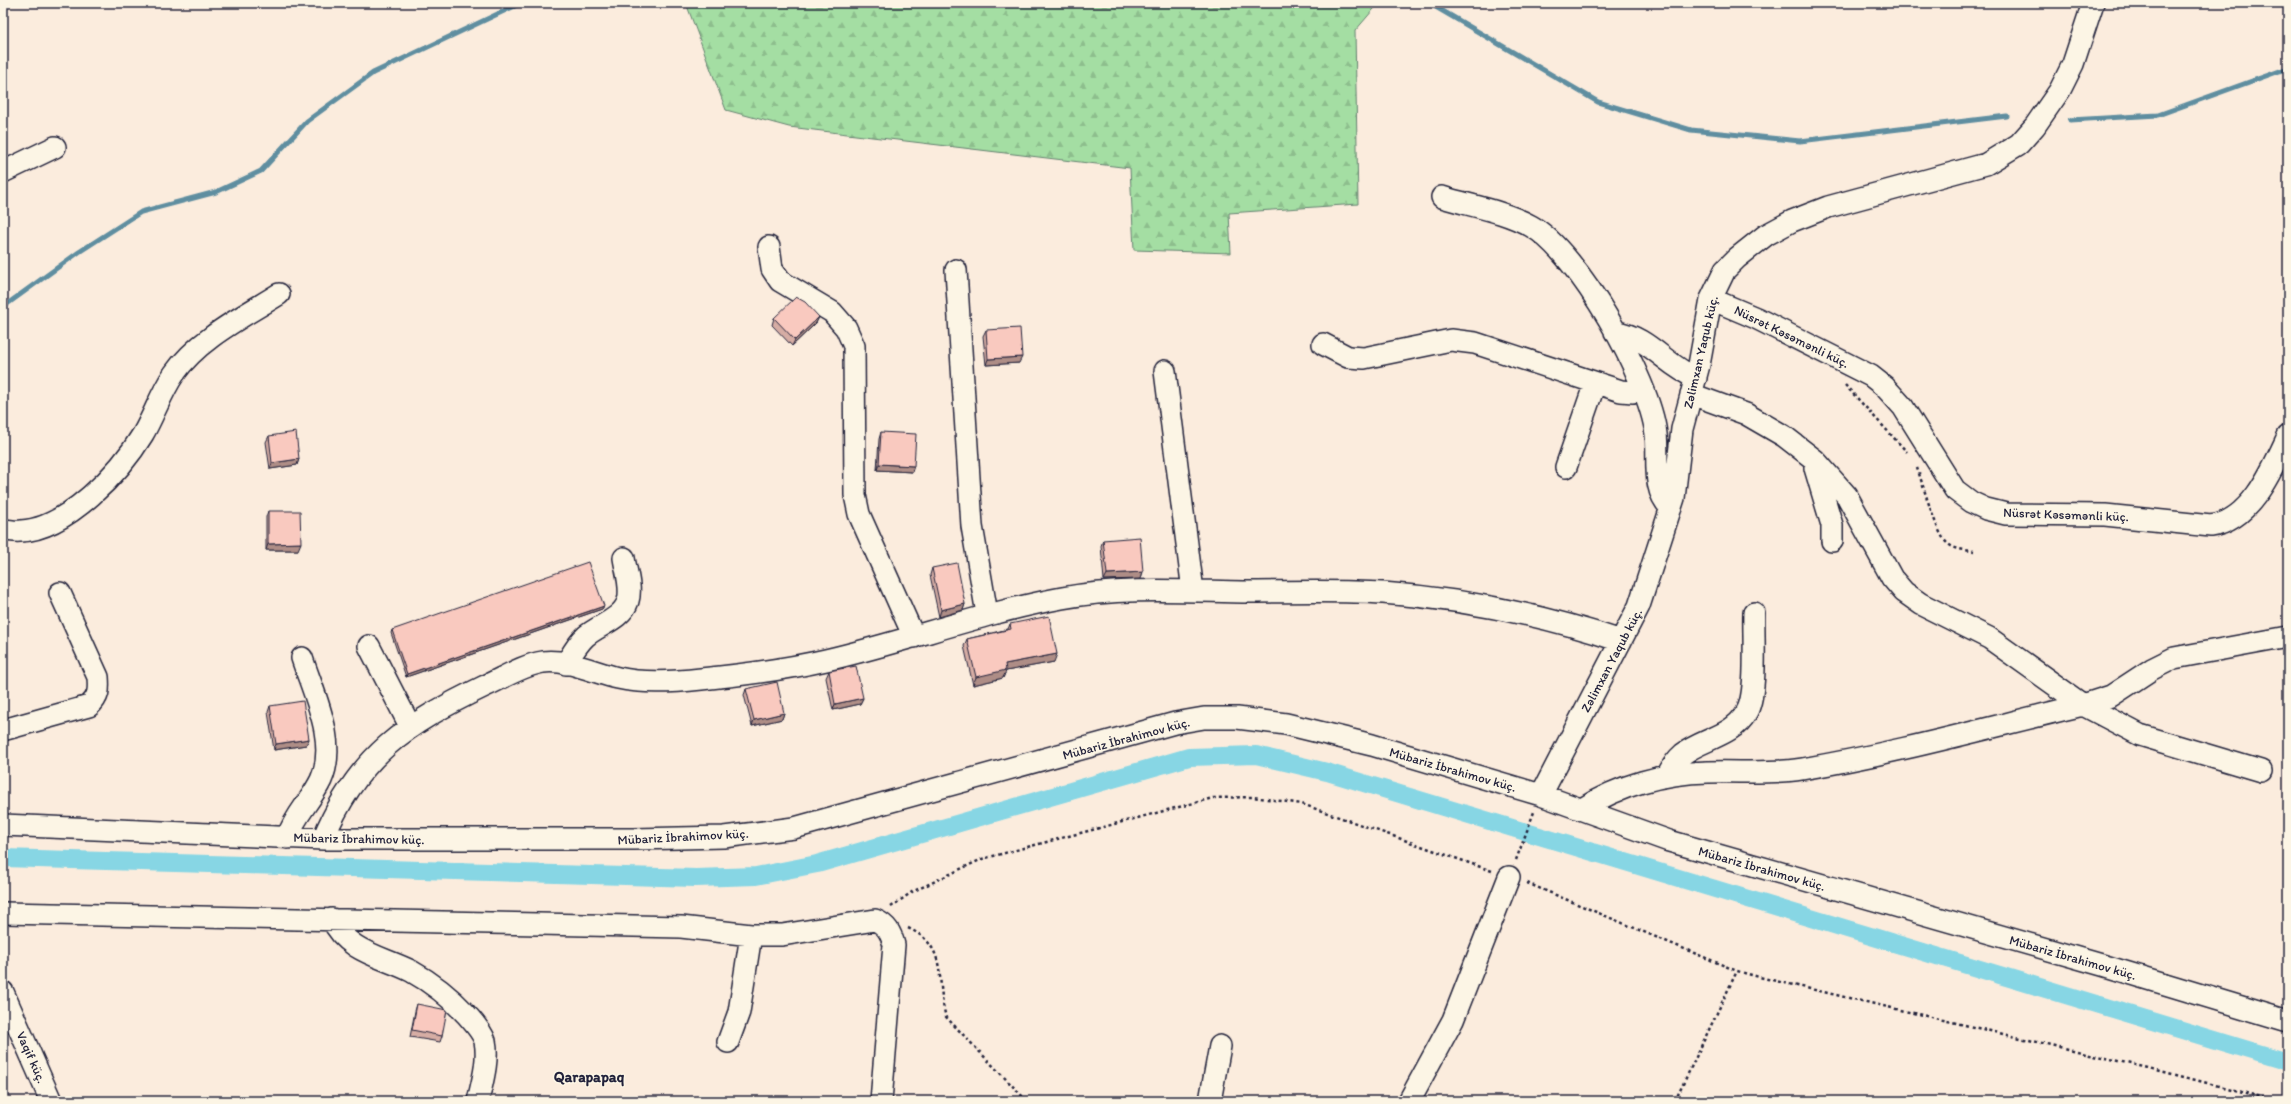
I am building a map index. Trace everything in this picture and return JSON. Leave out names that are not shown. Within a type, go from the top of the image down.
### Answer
[{"type":"street","name":"Zəlimxan Yaqub küç.","points":[[1541,795],[1639,606],[1671,508],[1682,429],[1693,386],[1711,299],[1725,270],[1766,234],[1828,207],[1986,164],[2019,144],[2035,126],[2060,90],[2073,64],[2093,3]]},
{"type":"street","points":[[3,172],[55,147]]},
{"type":"street","points":[[1442,197],[1508,216],[1530,226],[1547,236],[1569,260],[1626,350],[1643,389],[1656,433],[1658,482],[1661,496],[1671,508]]},
{"type":"street","points":[[769,247],[772,269],[780,281],[832,312],[846,328],[854,346],[855,495],[859,514],[914,637]]},
{"type":"street","points":[[956,270],[972,526],[987,614]]},
{"type":"street","points":[[3,530],[22,531],[42,526],[67,514],[102,487],[124,461],[143,434],[174,374],[195,351],[227,327],[279,294]]},
{"type":"street","name":"Nüsrət Kəsəmənli küç.","points":[[1711,299],[1736,308],[1871,376],[1885,387],[1903,407],[1955,490],[1971,502],[2006,514],[2105,515],[2211,526],[2222,524],[2235,518],[2258,493],[2270,475],[2288,436]]},
{"type":"street","points":[[1615,332],[1629,334],[1639,338],[1684,373],[1693,386],[1784,436],[1815,460],[1847,496],[1892,578],[1904,592],[1921,604],[1989,638],[2083,704],[2140,735],[2261,771]]},
{"type":"street","points":[[1323,344],[1348,357],[1364,358],[1451,340],[1475,342],[1621,391],[1633,392],[1643,389]]},
{"type":"street","points":[[1165,371],[1193,591]]},
{"type":"street","points":[[1566,467],[1595,383]]},
{"type":"street","points":[[1815,460],[1814,468],[1832,525],[1832,541]]},
{"type":"street","points":[[566,664],[574,650],[586,636],[620,613],[628,602],[629,590],[624,558]]},
{"type":"street","points":[[323,839],[335,810],[352,785],[384,747],[410,726],[460,698],[518,670],[544,662],[566,664],[621,679],[648,682],[699,680],[822,661],[914,637],[987,614],[1066,598],[1120,592],[1193,591],[1380,593],[1448,600],[1508,609],[1566,623],[1621,641]]},
{"type":"street","points":[[3,730],[88,706],[97,699],[99,690],[98,677],[60,593]]},
{"type":"street","points":[[1667,776],[1673,764],[1684,754],[1737,725],[1747,713],[1753,680],[1754,613]]},
{"type":"street","points":[[1582,809],[1602,796],[1627,786],[1667,776],[1707,772],[1800,769],[1876,754],[2083,704],[2111,696],[2131,684],[2152,668],[2174,658],[2288,637]]},
{"type":"street","points":[[369,646],[410,726]]},
{"type":"street","points":[[287,838],[293,821],[305,806],[321,779],[326,756],[326,733],[302,658]]},
{"type":"street","name":"Mübariz İbrahimov küç.","points":[[3,825],[323,839],[634,839],[724,837],[794,828],[1175,723],[1204,718],[1237,718],[1286,724],[1372,745],[1541,795],[1669,842],[2102,965],[2288,1021]]},
{"type":"street","points":[[1409,1101],[1453,1020],[1509,877]]},
{"type":"street","points":[[3,913],[680,927],[751,935],[782,935],[875,920],[883,923],[891,933],[894,945],[881,1101]]},
{"type":"street","points":[[332,919],[338,932],[344,939],[357,948],[411,972],[450,997],[474,1023],[485,1040],[485,1068],[478,1101]]},
{"type":"street","points":[[728,1042],[739,1012],[751,935]]},
{"type":"street","name":"Vaqif küç.","points":[[3,992],[51,1101]]},
{"type":"street","points":[[1210,1101],[1220,1046]]},
{"type":"path","points":[[1837,358],[1838,370],[1843,383],[1910,456]]},
{"type":"path","points":[[1916,466],[1941,534],[1948,544],[1961,550],[1974,551]]},
{"type":"path","points":[[1509,877],[1541,795]]},
{"type":"path","points":[[875,920],[912,892],[982,858],[1213,798],[1253,797],[1302,804],[1509,877],[1737,971],[2149,1068],[2277,1101]]},
{"type":"path","points":[[906,927],[917,932],[934,947],[940,968],[942,1004],[946,1017],[1027,1101]]},
{"type":"path","points":[[1675,1101],[1737,971]]},
{"type":"green space","points":[[686,3],[1379,3],[1355,31],[1358,204],[1229,213],[1231,253],[1134,250],[1130,168],[789,127],[726,110]]},
{"type":"building","points":[[796,297],[805,302],[819,317],[795,340],[774,318]]},
{"type":"building","points":[[1020,328],[1022,357],[988,359],[986,330]]},
{"type":"building","points":[[296,432],[299,459],[272,463],[269,436]]},
{"type":"building","points":[[881,432],[916,434],[914,466],[879,464]]},
{"type":"building","points":[[268,511],[300,511],[301,543],[268,544]]},
{"type":"building","points":[[1140,537],[1143,572],[1107,574],[1103,540]]},
{"type":"building","points":[[588,562],[604,606],[407,674],[392,630]]},
{"type":"building","points":[[957,563],[965,604],[941,610],[932,568]]},
{"type":"building","points":[[1049,616],[1057,654],[1005,664],[1006,670],[976,677],[967,639],[1011,629],[1010,624]]},
{"type":"building","points":[[856,666],[863,698],[835,704],[829,671]]},
{"type":"building","points":[[777,682],[784,713],[754,720],[746,689]]},
{"type":"building","points":[[303,701],[309,739],[276,744],[270,706]]},
{"type":"building","points":[[417,1004],[447,1010],[442,1036],[412,1030]]},
{"type":"waterway","points":[[3,307],[79,252],[141,212],[216,192],[261,171],[307,121],[373,73],[521,3]]},
{"type":"waterway","points":[[1429,3],[1598,102],[1691,130],[1800,141],[2007,116]]},
{"type":"waterway","points":[[2070,120],[2158,115],[2288,68]]},
{"type":"waterway","points":[[3,858],[696,878],[756,876],[817,864],[1189,757],[1256,755],[1327,772],[2288,1062]]},
{"type":"district","name":"Qarapapaq","points":[[589,1077]]}]
